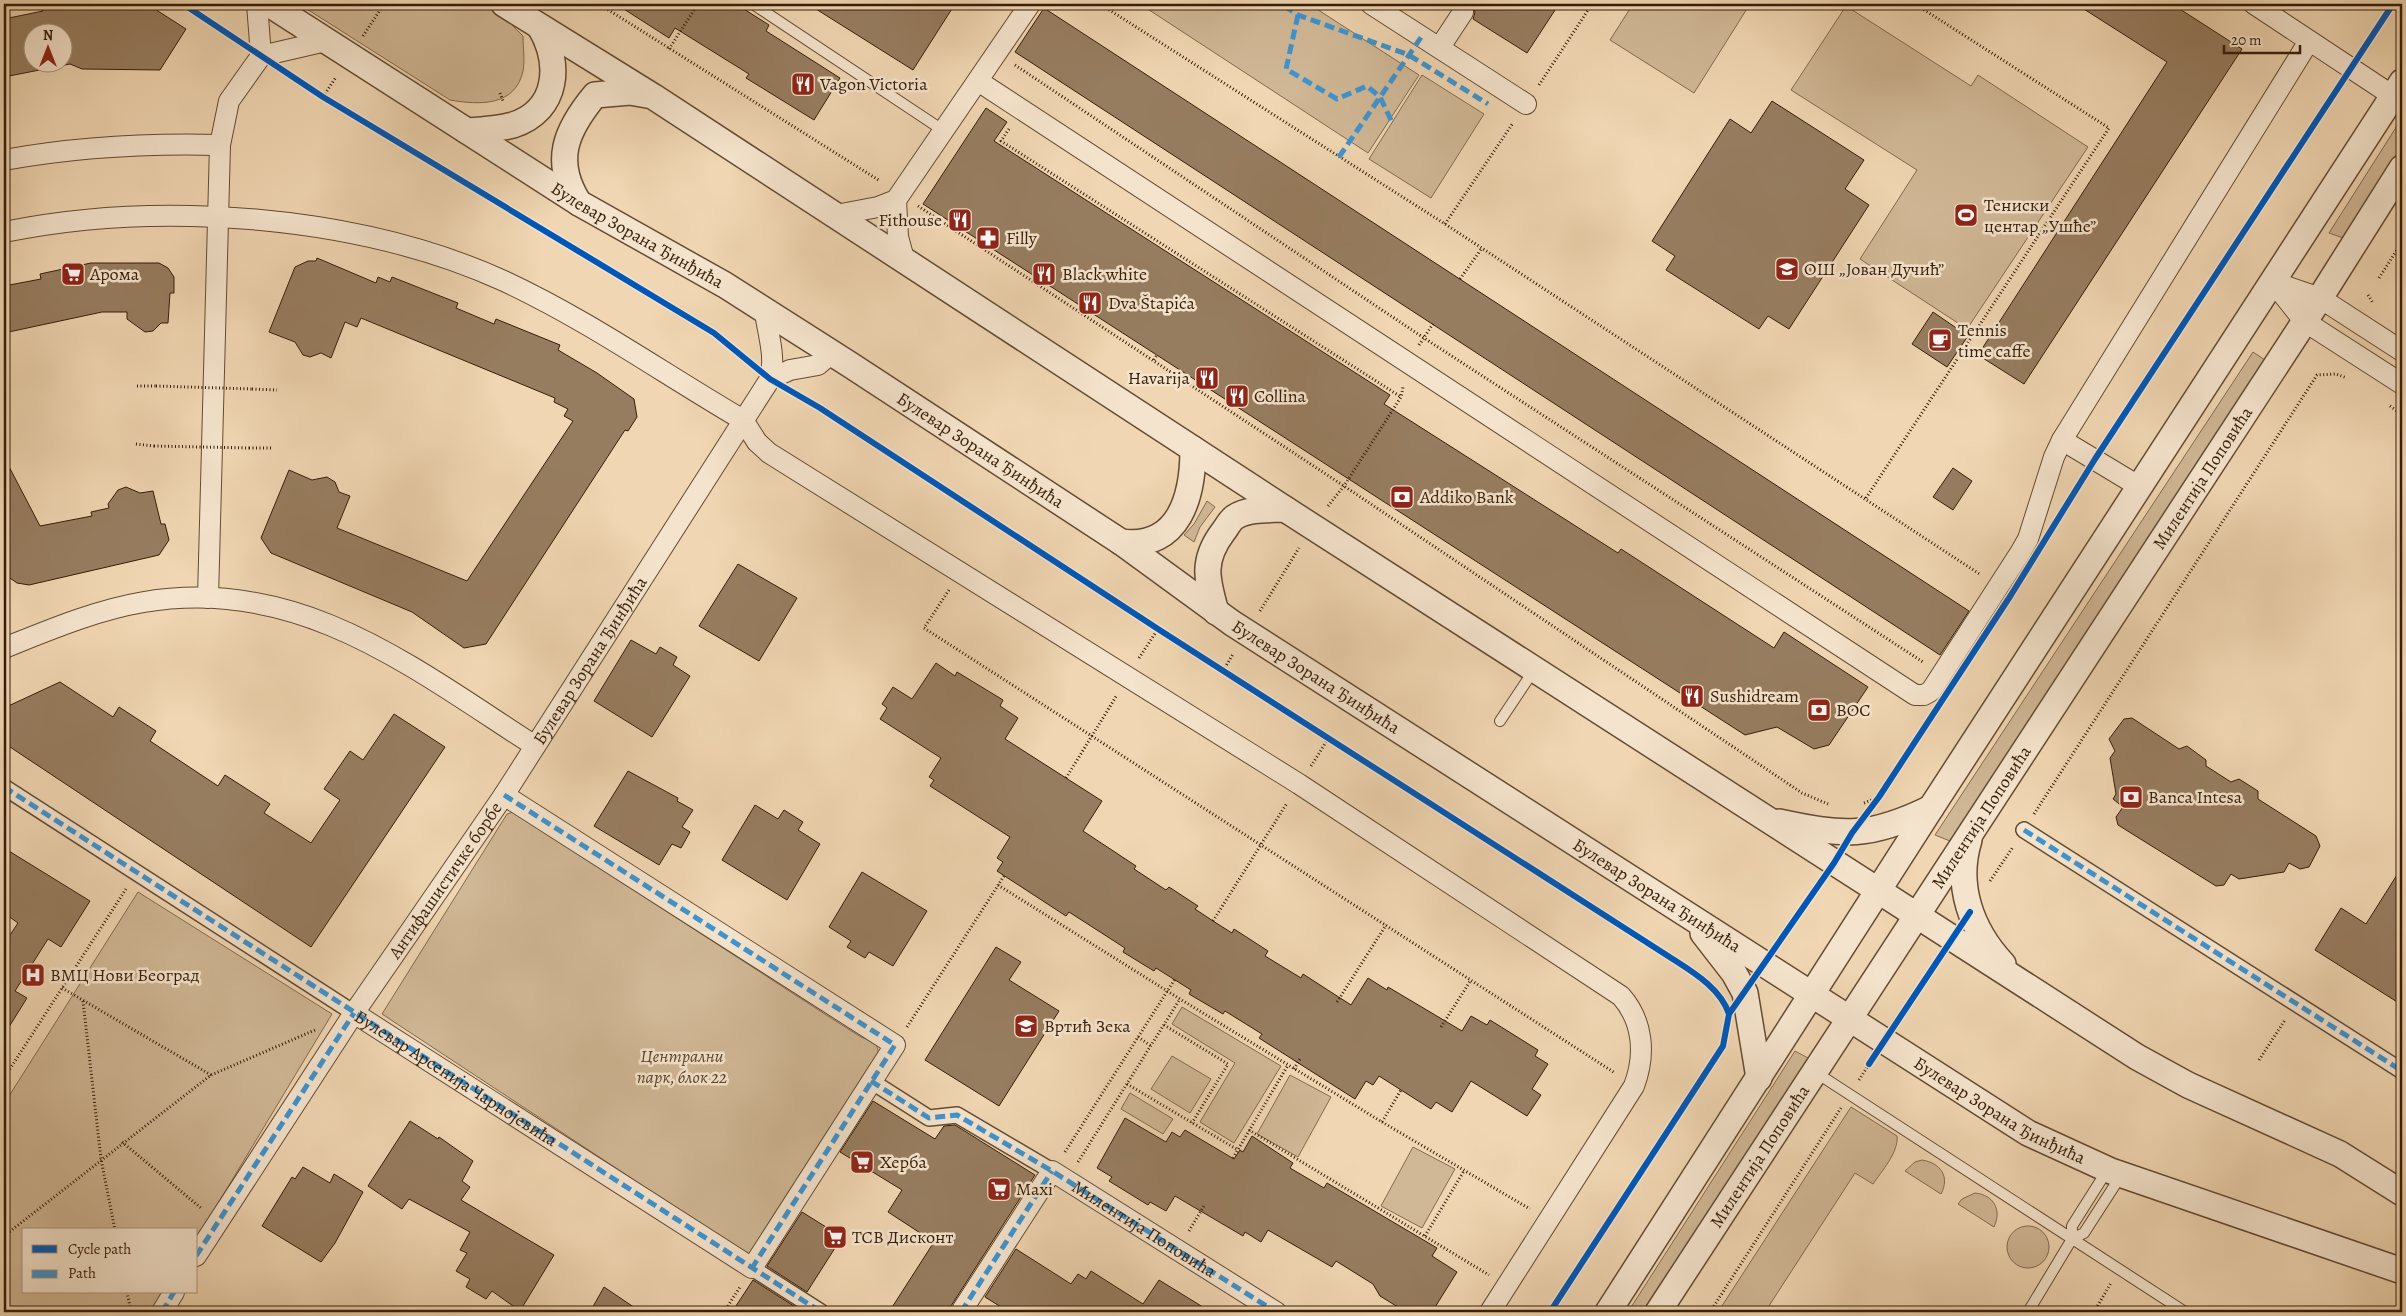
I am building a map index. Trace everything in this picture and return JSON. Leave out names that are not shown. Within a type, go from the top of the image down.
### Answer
[{"type":"street","points":[[4,648],[92,615],[144,602],[208,598],[220,145],[229,101],[261,56],[257,4]]},
{"type":"street","points":[[504,4],[654,97],[1534,670],[1878,892],[2164,1073],[2340,1154],[2402,1193]]},
{"type":"street","points":[[836,215],[878,207],[898,197],[1030,4]]},
{"type":"street","points":[[1371,4],[1526,104]]},
{"type":"street","points":[[1608,1312],[1813,995],[1931,808],[2398,89],[2309,41],[2254,4]]},
{"type":"street","name":"Булевар Зорана Ђинђића","points":[[283,10],[326,40],[579,203],[725,285],[764,312],[832,353],[1120,542],[1216,612],[2028,1133],[2115,1172],[2402,1271]]},
{"type":"street","points":[[1440,47],[1463,12]]},
{"type":"street","points":[[467,131],[514,124],[533,114],[547,98],[554,72],[553,59],[548,42],[540,27]]},
{"type":"street","points":[[261,56],[326,40]]},
{"type":"street","points":[[978,81],[1915,695],[1928,694],[1999,587],[2028,539],[2054,457],[2062,440],[2309,41]]},
{"type":"street","points":[[579,203],[571,191],[565,175],[564,162],[567,141],[576,119],[595,95],[630,92],[654,97]]},
{"type":"street","points":[[4,160],[100,147],[158,143],[220,145]]},
{"type":"street","name":"Милентија Поповића","points":[[1658,1312],[2320,298],[2402,168]]},
{"type":"street","points":[[898,197],[897,230],[904,259]]},
{"type":"street","points":[[4,232],[68,222],[120,218],[219,218],[330,228],[385,240],[466,265],[556,308],[743,420],[757,442],[769,453],[1299,784],[1621,996],[1631,1008],[1638,1026],[1642,1055],[1634,1086],[1490,1312]]},
{"type":"street","points":[[2273,282],[2320,298],[2402,351]]},
{"type":"street","points":[[2273,282],[2304,321],[2402,384]]},
{"type":"street","points":[[764,312],[768,338],[773,353],[774,365],[770,379]]},
{"type":"street","points":[[770,379],[790,370],[818,365],[832,353]]},
{"type":"street","name":"Булевар Зорана Ђинђића","points":[[208,598],[250,600],[291,610],[330,624],[365,640],[535,746],[770,379]]},
{"type":"street","points":[[2062,440],[2140,487]]},
{"type":"street","points":[[1120,542],[1136,544],[1169,529],[1183,510],[1191,489],[1194,448]]},
{"type":"street","points":[[1216,612],[1207,582],[1207,567],[1211,551],[1217,540],[1236,517],[1252,511],[1285,509]]},
{"type":"street","name":"Антифашистичке борбе","points":[[354,1013],[504,795],[535,746]]},
{"type":"street","points":[[4,787],[354,1013]]},
{"type":"street","points":[[504,795],[896,1045],[752,1268],[821,1312]]},
{"type":"street","points":[[1766,819],[1810,829],[1852,834],[1902,822],[1931,808]]},
{"type":"street","points":[[1973,828],[1967,849],[1964,871],[1965,894],[1970,912],[1981,936],[1994,955],[2030,988]]},
{"type":"street","points":[[2024,830],[2402,1071]]},
{"type":"street","points":[[1692,919],[1742,986],[1748,1005],[1759,1078]]},
{"type":"street","name":"Булевар Арсенија Чарнојевића","points":[[198,1253],[354,1013],[752,1268]]},
{"type":"street","points":[[872,1081],[930,1118],[956,1115],[1052,1172]]},
{"type":"street","name":"Милентија Поповића","points":[[961,1312],[1052,1172],[1276,1312]]},
{"type":"street","points":[[162,1312],[173,1294]]},
{"type":"lane","points":[[753,4],[944,131]]},
{"type":"lane","points":[[1500,721],[1534,670]]},
{"type":"lane","points":[[1814,1072],[2185,1312]]},
{"type":"lane","points":[[2028,1312],[2072,1239],[2072,1226],[2115,1172]]},
{"type":"path","points":[[599,4],[1154,360],[1802,793],[1830,804]]},
{"type":"path","points":[[669,50],[698,4]]},
{"type":"path","points":[[1100,4],[1482,248],[1999,587]]},
{"type":"path","points":[[1866,498],[2109,128],[1915,4]]},
{"type":"path","points":[[997,52],[1424,338],[1942,674]]},
{"type":"path","points":[[315,92],[331,102]]},
{"type":"path","points":[[500,93],[503,102]]},
{"type":"path","points":[[1001,141],[1401,397]]},
{"type":"path","points":[[2378,278],[2402,242]]},
{"type":"path","points":[[1460,279],[1482,248]]},
{"type":"path","points":[[1204,276],[1207,272]]},
{"type":"path","points":[[1424,338],[1433,324]]},
{"type":"path","points":[[1154,360],[1157,355]]},
{"type":"path","points":[[1970,912],[2317,375],[2336,374],[2351,379]]},
{"type":"path","points":[[137,386],[277,390]]},
{"type":"path","points":[[2388,404],[2402,414]]},
{"type":"path","points":[[136,444],[273,448]]},
{"type":"path","points":[[960,573],[924,628],[1094,735],[1634,1086]]},
{"type":"path","points":[[1149,624],[1166,634]]},
{"type":"path","points":[[1215,666],[1231,676]]},
{"type":"path","points":[[1320,734],[1337,744]]},
{"type":"path","points":[[1066,778],[1094,735]]},
{"type":"path","points":[[1213,921],[1328,739]]},
{"type":"path","points":[[1852,834],[1885,789]]},
{"type":"path","points":[[1858,805],[1879,797]]},
{"type":"path","points":[[4,1078],[136,874]]},
{"type":"path","points":[[896,1045],[1004,876]]},
{"type":"path","points":[[998,885],[1167,990],[1180,1000],[1549,1220]]},
{"type":"path","points":[[1336,1002],[1386,925]]},
{"type":"path","points":[[1052,1172],[1175,979]]},
{"type":"path","points":[[1441,1027],[1471,980]]},
{"type":"path","points":[[62,988],[211,1075]]},
{"type":"path","points":[[1078,1162],[1180,1000]]},
{"type":"path","points":[[82,1001],[101,1160],[115,1228]]},
{"type":"path","points":[[2259,1060],[2296,1003]]},
{"type":"path","points":[[1164,1026],[1228,1064],[1192,1123]]},
{"type":"path","points":[[4,1236],[122,1142],[211,1075],[318,1028]]},
{"type":"path","points":[[1138,1037],[1151,1046]]},
{"type":"path","points":[[1710,1312],[1884,1042]]},
{"type":"path","points":[[1294,1069],[1300,1059]]},
{"type":"path","points":[[1233,1158],[1288,1065]]},
{"type":"path","points":[[1127,1084],[1238,1150]]},
{"type":"path","points":[[1382,1122],[1401,1090]]},
{"type":"path","points":[[1249,1130],[1468,1262]]},
{"type":"path","points":[[122,1142],[217,1221]]},
{"type":"path","points":[[1425,1236],[1464,1171]]},
{"type":"path","points":[[1177,1250],[1204,1206]]},
{"type":"path","points":[[724,1312],[752,1268]]},
{"type":"path","points":[[2094,1312],[2119,1270]]},
{"type":"path","points":[[127,1294],[131,1312]]},
{"type":"green space","points":[[299,4],[491,4],[523,36],[523,71],[519,83],[512,91],[494,101],[473,103],[450,100]]},
{"type":"green space","points":[[1140,4],[1309,4],[1419,75],[1368,153]]},
{"type":"green space","points":[[1633,4],[1750,4],[1694,93],[1610,40]]},
{"type":"green space","name":"Тениски центар „Ушће”","points":[[1846,6],[1971,86],[1978,75],[2088,147],[1967,329],[1860,259],[1917,170],[1791,90]]},
{"type":"green space","points":[[1422,75],[1484,114],[1431,198],[1369,159]]},
{"type":"green space","points":[[2402,118],[2402,152],[2346,239],[2329,233]]},
{"type":"green space","points":[[2253,352],[2268,362],[1950,841],[1935,835]]},
{"type":"green space","points":[[1207,501],[1215,507],[1200,527],[1194,542],[1184,535],[1194,524]]},
{"type":"green space","name":"Централни парк, блок 22","points":[[513,812],[831,1018],[861,1037],[876,1043],[879,1054],[751,1257],[382,1014],[507,814]]},
{"type":"green space","points":[[138,892],[332,1014],[198,1237],[198,1228],[22,1228],[22,1294],[164,1294],[153,1312],[4,1312],[4,1104]]},
{"type":"green space","points":[[1182,1007],[1281,1066],[1234,1143],[1200,1122],[1235,1063],[1172,1024]]},
{"type":"green space","points":[[1795,1051],[1808,1058],[1645,1312],[1628,1312]]},
{"type":"green space","points":[[1172,1056],[1211,1079],[1190,1113],[1151,1089]]},
{"type":"green space","points":[[1290,1075],[1331,1097],[1298,1157],[1257,1134]]},
{"type":"green space","points":[[1130,1093],[1173,1119],[1163,1134],[1121,1109]]},
{"type":"green space","points":[[1851,1107],[1897,1136],[1895,1149],[1889,1162],[1873,1184],[1855,1173],[1765,1312],[1718,1312]]},
{"type":"green space","points":[[1413,1147],[1455,1169],[1422,1228],[1381,1206]]},
{"type":"green space","points":[[1922,1160],[1934,1164],[1942,1172],[1944,1188],[1941,1194],[1905,1171],[1915,1162]]},
{"type":"green space","points":[[1975,1193],[1982,1194],[1995,1204],[1997,1215],[1994,1227],[1958,1204],[1962,1199]]},
{"type":"green space","points":[[2024,1226],[2032,1226],[2043,1232],[2049,1247],[2043,1262],[2032,1268],[2024,1268],[2013,1262],[2007,1251],[2007,1243],[2013,1232]]},
{"type":"building","points":[[33,4],[147,4],[186,29],[160,70],[82,69],[72,65],[72,22],[22,22],[22,72],[29,72],[4,77],[4,19],[43,11]]},
{"type":"building","points":[[616,4],[736,4],[769,25],[766,31],[840,78],[814,120],[746,78],[749,74],[675,28],[669,38]]},
{"type":"building","points":[[808,4],[955,4],[913,70]]},
{"type":"building","points":[[1471,4],[1559,4],[1527,53],[1473,19],[1475,12]]},
{"type":"building","points":[[2076,4],[2172,4],[2242,49],[2024,384],[1978,355],[2167,62]]},
{"type":"building","points":[[1044,8],[1969,611],[1940,655],[1015,52]]},
{"type":"building","points":[[1772,101],[1864,160],[1845,189],[1869,205],[1789,329],[1768,316],[1759,329],[1666,270],[1675,256],[1652,241],[1730,119],[1751,133]]},
{"type":"building","points":[[986,108],[1007,122],[994,141],[1390,395],[1384,404],[1618,553],[1621,549],[1774,648],[1784,632],[1868,687],[1829,745],[1814,749],[1777,727],[1745,735],[923,204]]},
{"type":"building","points":[[317,258],[376,283],[378,277],[390,282],[392,277],[458,303],[456,308],[494,324],[496,319],[560,345],[558,350],[597,373],[634,399],[637,417],[628,431],[625,430],[486,644],[464,648],[412,612],[271,553],[261,538],[289,470],[312,480],[327,477],[335,482],[339,492],[350,496],[337,528],[467,581],[573,421],[564,416],[568,409],[554,402],[555,398],[361,318],[357,327],[345,322],[331,358],[321,353],[310,357],[303,355],[295,342],[269,332],[295,267],[308,261],[316,261]]},
{"type":"building","points":[[91,263],[159,263],[168,268],[174,277],[174,293],[170,293],[168,323],[161,323],[153,331],[145,332],[127,319],[127,312],[102,312],[4,333],[4,286],[41,279],[40,274]]},
{"type":"building","name":"Tennis time caffe","points":[[1933,312],[1968,336],[1947,367],[1912,344]]},
{"type":"building","points":[[4,457],[40,526],[92,516],[91,512],[109,508],[108,504],[118,490],[126,487],[140,493],[153,491],[161,524],[165,524],[169,540],[159,555],[29,585],[17,583],[7,576],[4,569]]},
{"type":"building","points":[[1953,468],[1972,481],[1953,510],[1933,497]]},
{"type":"building","points":[[738,564],[797,598],[759,661],[699,626]]},
{"type":"building","points":[[631,640],[656,654],[660,647],[677,657],[673,665],[690,676],[652,737],[594,701]]},
{"type":"building","points":[[936,663],[955,676],[957,672],[1003,700],[1000,706],[1018,718],[1005,739],[1102,801],[1083,831],[1136,866],[1134,869],[1166,890],[1169,887],[1198,906],[1195,909],[1213,921],[1232,933],[1234,929],[1268,951],[1265,956],[1301,978],[1303,974],[1351,1005],[1368,978],[1387,990],[1388,987],[1462,1031],[1471,1016],[1487,1025],[1490,1020],[1538,1050],[1535,1056],[1548,1064],[1532,1089],[1541,1095],[1527,1116],[1471,1081],[1452,1112],[1436,1102],[1431,1109],[1379,1076],[1373,1085],[1366,1081],[1355,1099],[1259,1038],[1262,1034],[1225,1011],[1223,1014],[1189,994],[1191,990],[1156,968],[1154,971],[1123,952],[1125,948],[1069,912],[1066,916],[997,871],[1003,862],[997,858],[1010,837],[930,786],[934,780],[929,777],[941,758],[880,719],[887,708],[882,704],[893,687],[912,699]]},
{"type":"building","points":[[60,682],[113,717],[119,707],[156,731],[150,741],[218,786],[225,775],[270,804],[264,813],[311,843],[340,800],[324,789],[350,751],[363,760],[394,714],[445,747],[311,947],[4,743],[4,708]]},
{"type":"building","points":[[2132,718],[2179,749],[2187,746],[2206,760],[2206,766],[2231,782],[2239,779],[2258,791],[2258,799],[2316,836],[2320,846],[2309,867],[2300,869],[2289,863],[2284,872],[2239,879],[2231,874],[2224,885],[2216,886],[2118,825],[2116,817],[2123,807],[2113,799],[2116,794],[2110,758],[2115,751],[2109,739],[2124,719]]},
{"type":"building","points":[[628,771],[678,798],[677,801],[693,810],[682,827],[690,832],[681,848],[672,844],[659,865],[594,826]]},
{"type":"building","points":[[755,805],[778,819],[784,810],[803,822],[798,830],[820,844],[787,900],[722,860]]},
{"type":"building","points":[[4,848],[90,901],[61,947],[48,939],[15,991],[27,998],[4,1035],[4,944],[18,923],[4,913]]},
{"type":"building","points":[[2402,867],[2402,1005],[2315,950],[2341,908],[2366,924]]},
{"type":"building","points":[[862,872],[927,911],[893,966],[869,952],[865,958],[847,947],[851,941],[829,927]]},
{"type":"building","points":[[996,947],[1021,962],[1009,980],[1059,1011],[999,1106],[925,1060]]},
{"type":"building","points":[[873,1101],[935,1139],[944,1126],[955,1125],[1035,1175],[949,1312],[889,1312],[934,1242],[888,1212],[902,1190],[840,1152]]},
{"type":"building","points":[[1125,1118],[1166,1142],[1172,1132],[1180,1137],[1185,1130],[1234,1159],[1240,1150],[1243,1152],[1252,1136],[1293,1163],[1290,1168],[1324,1188],[1327,1183],[1437,1248],[1432,1256],[1457,1272],[1432,1312],[1406,1312],[1380,1296],[1373,1284],[1336,1261],[1332,1267],[1268,1230],[1261,1242],[1245,1232],[1243,1236],[1175,1196],[1166,1211],[1150,1202],[1148,1205],[1109,1181],[1112,1177],[1097,1168]]},
{"type":"building","points":[[410,1121],[438,1139],[439,1137],[473,1161],[462,1181],[470,1187],[461,1200],[554,1255],[520,1311],[492,1291],[486,1299],[466,1287],[470,1279],[456,1271],[467,1253],[460,1250],[470,1232],[409,1199],[402,1209],[368,1186]]},
{"type":"building","points":[[303,1167],[330,1183],[334,1174],[363,1192],[335,1243],[321,1262],[262,1226],[292,1177],[295,1179]]},
{"type":"building","points":[[802,1212],[842,1237],[807,1292],[767,1266]]},
{"type":"building","points":[[1016,1249],[1071,1284],[1078,1274],[1086,1279],[1091,1271],[1143,1304],[1159,1280],[1211,1312],[1009,1312],[985,1297]]},
{"type":"building","points":[[753,1280],[797,1308],[794,1312],[732,1312]]},
{"type":"building","points":[[604,1287],[641,1312],[590,1312]]},
{"type":"marked path","points":[[1239,4],[1286,7],[1298,15],[1409,55],[1488,104]]},
{"type":"marked path","points":[[1298,15],[1286,69],[1337,99],[1367,86],[1380,97],[1392,122]]},
{"type":"marked path","points":[[1339,157],[1422,36]]},
{"type":"marked path","points":[[4,787],[821,1312]]},
{"type":"marked path","points":[[504,795],[895,1045],[752,1268]]},
{"type":"marked path","points":[[2024,830],[2402,1071]]},
{"type":"marked path","points":[[198,1253],[354,1013]]},
{"type":"marked path","points":[[871,1081],[929,1118],[957,1115],[1052,1171],[1276,1312]]},
{"type":"marked path","points":[[961,1312],[1052,1171]]},
{"type":"marked path","points":[[162,1312],[173,1294]]},
{"type":"cycle path","points":[[183,4],[323,97],[714,333],[770,379],[820,408],[1158,629],[1686,968],[1712,988],[1725,1004],[1729,1014]]},
{"type":"cycle path","points":[[1550,1312],[1723,1046],[1729,1014],[1834,863],[1852,833],[1879,797],[2011,595],[2095,459],[2393,4]]},
{"type":"cycle path","points":[[1869,1064],[1970,912]]},
{"type":"place","name":"Vagon Victoria","points":[[803,84]]},
{"type":"place","name":"Тениски центар „Ушће”","points":[[1966,215]]},
{"type":"place","name":"Fithouse","points":[[960,220]]},
{"type":"place","name":"Filly","points":[[988,238]]},
{"type":"place","name":"ОШ „Јован Дучић”","points":[[1787,269]]},
{"type":"place","name":"Арома","points":[[73,274]]},
{"type":"place","name":"Black white","points":[[1044,274]]},
{"type":"place","name":"Dva Štapića","points":[[1090,303]]},
{"type":"place","name":"Tennis time caffe","points":[[1940,340]]},
{"type":"place","name":"Havarija","points":[[1207,378]]},
{"type":"place","name":"Collina","points":[[1237,396]]},
{"type":"place","name":"Addiko Bank","points":[[1402,497]]},
{"type":"place","name":"Sushidream","points":[[1692,696]]},
{"type":"place","name":"BOC","points":[[1819,710]]},
{"type":"place","name":"Banca Intesa","points":[[2131,797]]},
{"type":"place","name":"ВМЦ Нови Београд","points":[[33,975]]},
{"type":"place","name":"Вртић Зека","points":[[1026,1026]]},
{"type":"place","name":"Херба","points":[[862,1162]]},
{"type":"place","name":"Maxi","points":[[999,1189]]},
{"type":"place","name":"ТСВ Дисконт","points":[[835,1237]]}]
